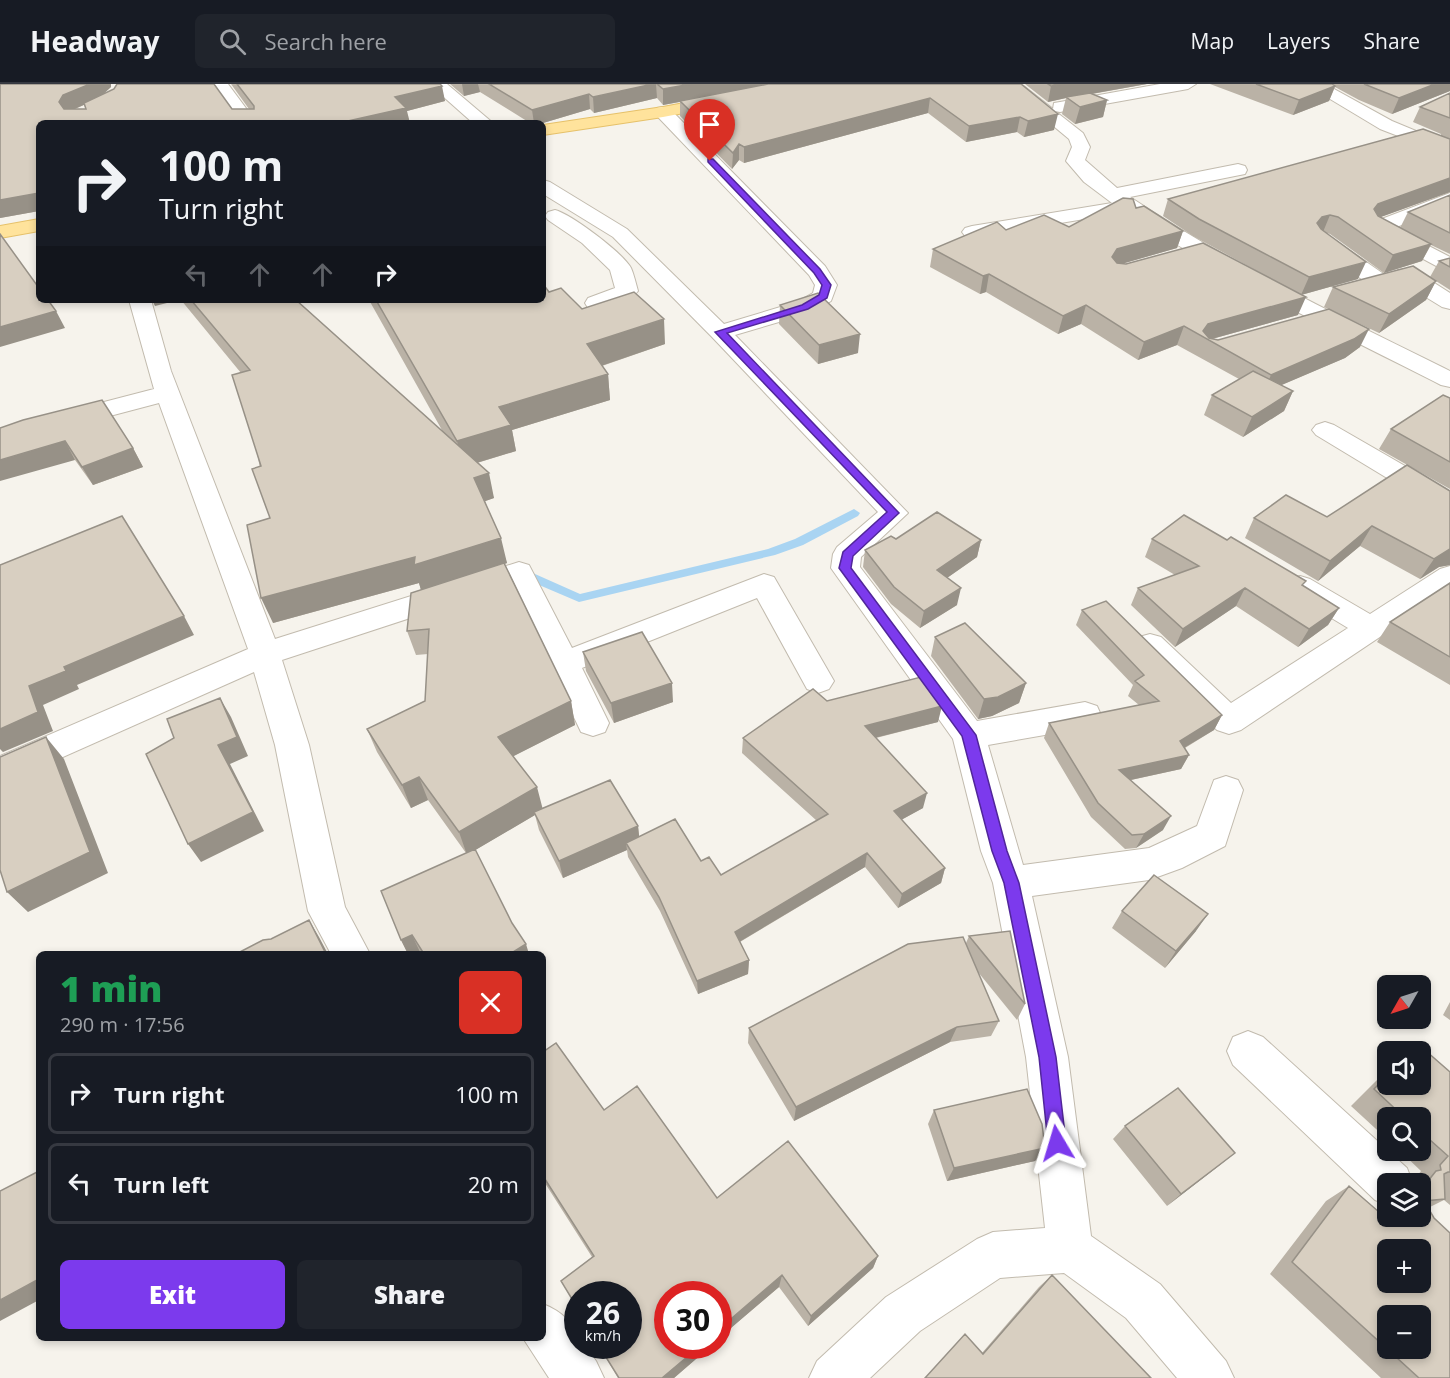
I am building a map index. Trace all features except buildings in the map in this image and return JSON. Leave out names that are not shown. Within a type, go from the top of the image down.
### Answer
[{"type":"main road","points":[[546,130],[663,112],[806,84]]},
{"type":"main road","points":[[0,232],[36,226]]},
{"type":"street","points":[[219,84],[246,120]]},
{"type":"street","points":[[437,84],[480,120]]},
{"type":"street","points":[[1011,84],[1077,137],[1081,147],[1075,161],[1083,172],[1121,200],[1198,251],[1300,304],[1324,307],[1450,380]]},
{"type":"street","points":[[1043,110],[1188,84]]},
{"type":"street","points":[[1313,84],[1386,125],[1450,151]]},
{"type":"street","points":[[663,112],[817,271],[826,285],[823,296],[805,307],[720,332]]},
{"type":"street","points":[[1386,125],[1407,116]]},
{"type":"street","points":[[972,232],[1121,200],[1238,170]]},
{"type":"street","points":[[546,188],[620,233],[720,332],[894,513],[848,554],[845,568],[969,735],[999,851],[1011,883],[1047,1057],[1070,1250]]},
{"type":"street","points":[[1449,264],[1378,227],[1450,199]]},
{"type":"street","points":[[546,212],[590,239],[620,268],[627,291],[596,303]]},
{"type":"street","points":[[1322,240],[1380,282]]},
{"type":"street","points":[[1176,258],[1198,251]]},
{"type":"street","points":[[1357,289],[1449,264]]},
{"type":"street","points":[[1407,275],[1450,302]]},
{"type":"street","points":[[141,303],[167,393],[265,654],[292,744],[312,919],[348,951]]},
{"type":"street","points":[[1291,327],[1324,307]]},
{"type":"street","points":[[0,437],[167,393]]},
{"type":"street","points":[[1325,430],[1450,504]]},
{"type":"street","points":[[0,771],[265,654],[519,572],[592,723]]},
{"type":"street","points":[[1279,574],[1371,628]]},
{"type":"street","points":[[1131,627],[1229,721],[1450,576]]},
{"type":"street","points":[[564,663],[764,584],[818,681]]},
{"type":"street","points":[[969,735],[1085,715]]},
{"type":"street","points":[[1011,883],[1149,864],[1169,857],[1212,835],[1226,790]]},
{"type":"street","points":[[1248,1051],[1379,1173]]},
{"type":"street","points":[[834,1378],[903,1314],[993,1255],[1070,1250],[1143,1301],[1209,1378]]},
{"type":"street","points":[[546,1332],[579,1378]]},
{"type":"waterway","points":[[522,573],[579,598],[771,552],[799,542],[854,513]]},
{"type":"route","points":[[710,161],[817,271],[826,285],[823,296],[805,307],[720,332],[894,513],[848,554],[845,568],[969,735],[999,851],[1011,883],[1047,1057],[1057,1143]]}]
